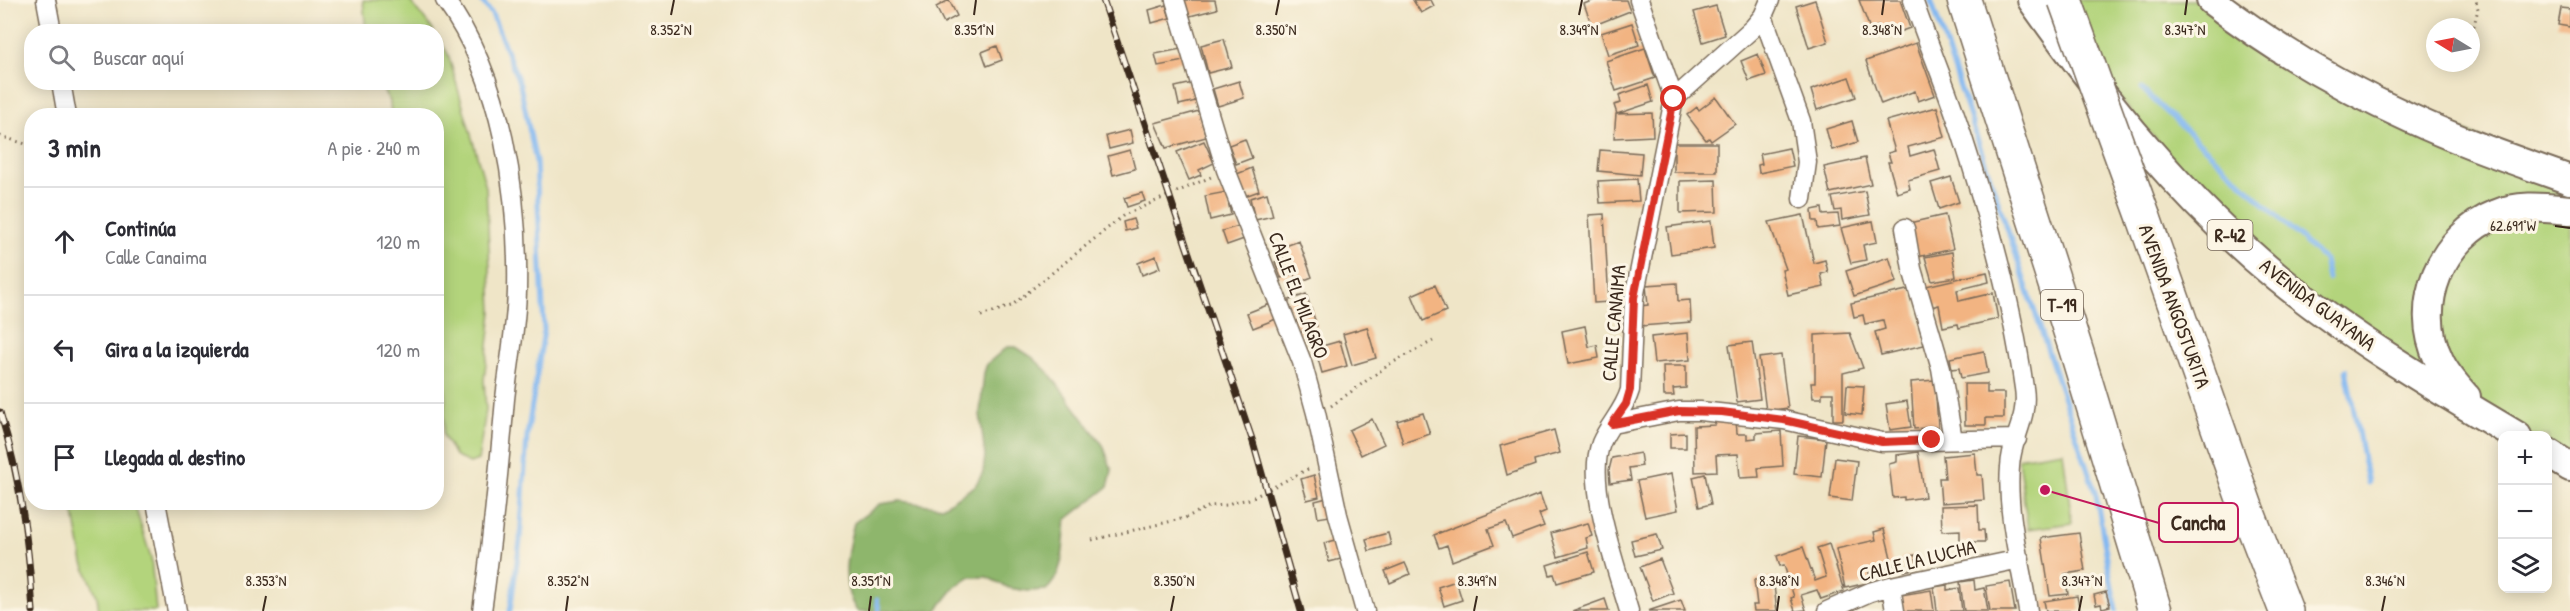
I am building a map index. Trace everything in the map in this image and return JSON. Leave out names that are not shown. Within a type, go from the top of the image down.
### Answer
[{"type":"highway","name":"T-19","points":[[1964,0],[2077,352],[2155,611]]},
{"type":"highway","name":"AVENIDA ANGOSTURITA","points":[[2065,0],[2247,510],[2286,611]]},
{"type":"main road","name":"AVENIDA GUAYANA","points":[[2032,0],[2103,96],[2182,186],[2233,238],[2279,278],[2328,314],[2510,431]]},
{"type":"main road","points":[[2211,0],[2254,31],[2314,69],[2380,104],[2453,136],[2570,180]]},
{"type":"main road","points":[[2479,412],[2454,384],[2439,360],[2432,341],[2430,319],[2433,281],[2452,246],[2485,219],[2514,209],[2532,207],[2570,210]]},
{"type":"main road","points":[[2552,456],[2570,466]]},
{"type":"street","points":[[46,0],[50,24]]},
{"type":"street","points":[[445,0],[459,19],[484,70],[502,138],[517,244],[517,293],[513,342],[482,611]]},
{"type":"street","name":"CALLE EL MILAGRO","points":[[1175,0],[1226,170],[1302,362],[1316,413],[1338,515],[1365,611]]},
{"type":"street","points":[[1639,0],[1674,99],[1753,28],[1767,8]]},
{"type":"street","points":[[1913,0],[1961,131],[2004,281],[2025,389],[2024,418],[2010,465],[2009,483],[2028,611]]},
{"type":"street","points":[[1767,8],[1801,121],[1807,162],[1802,198]]},
{"type":"street","points":[[62,90],[66,108]]},
{"type":"street","name":"CALLE CANAIMA","points":[[1629,611],[1608,538],[1597,478],[1600,445],[1626,404],[1630,390],[1634,298],[1674,99]]},
{"type":"street","points":[[1905,228],[1912,269],[1941,368],[1953,440]]},
{"type":"street","points":[[1612,424],[1679,411],[1722,412],[1794,422],[1882,442],[2017,439]]},
{"type":"street","points":[[158,510],[177,611]]},
{"type":"street","name":"CALLE LA LUCHA","points":[[1827,611],[1870,592],[1891,586],[2020,559]]},
{"type":"street","points":[[1891,586],[1895,611]]},
{"type":"path","points":[[2476,0],[2478,9],[2476,18]]},
{"type":"path","points":[[0,136],[24,144]]},
{"type":"path","points":[[981,316],[1011,306],[1124,215],[1226,170]]},
{"type":"path","points":[[1316,413],[1331,407],[1390,364],[1433,341]]},
{"type":"path","points":[[1092,540],[1185,518],[1210,506],[1227,505],[1250,499],[1296,474],[1327,461]]},
{"type":"green space","points":[[363,0],[409,0],[428,24],[365,24]]},
{"type":"green space","points":[[2032,0],[2211,0],[2254,31],[2570,180],[2570,467],[2552,456],[2552,431],[2511,431],[2279,278]]},
{"type":"green space","points":[[444,47],[448,54],[486,187],[492,311],[484,380],[486,410],[478,460],[470,463],[456,457],[444,437],[446,393],[444,385],[444,108],[390,108],[390,101],[383,90],[444,90]]},
{"type":"green space","points":[[1007,347],[1016,347],[1032,357],[1049,373],[1103,445],[1112,470],[1108,487],[1066,520],[1060,567],[1057,576],[1046,590],[1028,591],[1009,588],[987,577],[969,577],[955,587],[936,611],[857,611],[851,601],[846,579],[847,556],[854,523],[880,504],[900,501],[942,507],[975,486],[983,472],[985,456],[980,413],[984,373],[987,364]]},
{"type":"green space","points":[[2063,451],[2072,523],[2028,529],[2018,458]]},
{"type":"green space","points":[[73,510],[136,510],[151,558],[156,611],[99,611],[97,596],[83,563]]},
{"type":"building","points":[[949,0],[957,16],[944,23],[936,7]]},
{"type":"building","points":[[1182,0],[1215,0],[1217,9],[1186,17]]},
{"type":"building","points":[[1413,0],[1431,0],[1434,6],[1421,13]]},
{"type":"building","points":[[1594,0],[1626,0],[1630,11],[1592,26],[1584,4]]},
{"type":"building","points":[[1815,0],[1828,42],[1809,48],[1796,6]]},
{"type":"building","points":[[1859,0],[1900,0],[1910,28],[1882,38],[1878,26],[1870,29]]},
{"type":"building","points":[[1166,5],[1170,18],[1152,23],[1149,10]]},
{"type":"building","points":[[1716,6],[1725,35],[1703,42],[1694,12]]},
{"type":"building","points":[[2561,8],[2570,9],[2570,27],[2558,25]]},
{"type":"building","points":[[1632,23],[1639,45],[1608,55],[1601,33]]},
{"type":"building","points":[[1224,39],[1232,67],[1208,73],[1201,45]]},
{"type":"building","points":[[1916,43],[1935,95],[1918,101],[1915,91],[1881,104],[1866,61]]},
{"type":"building","points":[[997,46],[1002,60],[987,66],[982,52]]},
{"type":"building","points":[[1645,48],[1655,78],[1616,91],[1606,61]]},
{"type":"building","points":[[1181,49],[1184,61],[1158,66],[1155,54]]},
{"type":"building","points":[[1758,54],[1766,75],[1749,81],[1741,61]]},
{"type":"building","points":[[1849,77],[1856,97],[1817,110],[1811,90]]},
{"type":"building","points":[[1239,81],[1244,98],[1218,106],[1213,89]]},
{"type":"building","points":[[1193,83],[1196,101],[1179,105],[1175,87]]},
{"type":"building","points":[[1648,85],[1653,102],[1617,114],[1614,105],[1621,103],[1619,95]]},
{"type":"building","points":[[1716,97],[1735,124],[1711,141],[1709,138],[1706,140],[1687,115],[1697,107],[1699,110]]},
{"type":"building","points":[[1937,107],[1945,137],[1908,147],[1910,156],[1934,149],[1940,171],[1908,180],[1910,189],[1897,193],[1888,162],[1891,162],[1888,153],[1895,151],[1886,121]]},
{"type":"building","points":[[1199,111],[1206,137],[1166,148],[1155,123]]},
{"type":"building","points":[[1652,113],[1653,136],[1614,138],[1616,114]]},
{"type":"building","points":[[1852,121],[1858,142],[1832,150],[1826,129]]},
{"type":"building","points":[[1130,130],[1133,143],[1109,149],[1106,136]]},
{"type":"building","points":[[1245,139],[1252,158],[1236,164],[1229,145]]},
{"type":"building","points":[[1204,141],[1214,163],[1199,170],[1201,175],[1189,180],[1177,152]]},
{"type":"building","points":[[1674,143],[1717,143],[1717,172],[1674,172]]},
{"type":"building","points":[[1789,148],[1793,166],[1759,173],[1758,165],[1762,164],[1760,154]]},
{"type":"building","points":[[1130,150],[1135,169],[1113,175],[1108,156]]},
{"type":"building","points":[[1600,150],[1642,153],[1640,175],[1598,171]]},
{"type":"building","points":[[1865,158],[1871,184],[1830,193],[1824,167]]},
{"type":"building","points":[[1252,168],[1259,191],[1245,196],[1237,174]]},
{"type":"building","points":[[1951,177],[1959,202],[1939,209],[1931,183]]},
{"type":"building","points":[[1637,179],[1639,201],[1600,203],[1598,181]]},
{"type":"building","points":[[1716,180],[1717,212],[1680,213],[1680,181]]},
{"type":"building","points":[[1865,191],[1870,215],[1842,220],[1841,210],[1835,211],[1832,197]]},
{"type":"building","points":[[1226,192],[1231,215],[1210,220],[1205,196]]},
{"type":"building","points":[[1142,193],[1145,201],[1127,207],[1124,198]]},
{"type":"building","points":[[1267,193],[1273,216],[1255,220],[1250,198]]},
{"type":"building","points":[[1822,208],[1823,215],[1838,214],[1840,226],[1818,229],[1817,221],[1813,221],[1812,210]]},
{"type":"building","points":[[1604,214],[1609,302],[1594,303],[1589,215]]},
{"type":"building","points":[[1803,215],[1814,263],[1825,260],[1828,272],[1821,274],[1824,287],[1788,295],[1782,270],[1786,269],[1769,222]]},
{"type":"building","points":[[1945,215],[1953,249],[1917,257],[1909,223]]},
{"type":"building","points":[[1133,219],[1136,228],[1125,231],[1123,222]]},
{"type":"building","points":[[1711,221],[1714,248],[1671,254],[1667,227]]},
{"type":"building","points":[[1873,221],[1877,242],[1863,245],[1866,260],[1851,263],[1841,228]]},
{"type":"building","points":[[1239,226],[1244,239],[1227,245],[1222,231]]},
{"type":"building","points":[[1299,241],[1312,277],[1297,283],[1294,273],[1281,278],[1275,262],[1284,259],[1280,248]]},
{"type":"building","points":[[1952,252],[1956,277],[1932,281],[1925,257]]},
{"type":"building","points":[[1156,256],[1160,268],[1142,275],[1138,263]]},
{"type":"building","points":[[1889,257],[1897,282],[1854,296],[1846,271]]},
{"type":"building","points":[[1987,272],[1989,282],[1957,290],[1959,301],[1993,293],[1998,319],[1959,328],[1958,324],[1943,327],[1939,305],[1931,307],[1926,286]]},
{"type":"building","points":[[1677,283],[1678,301],[1690,300],[1691,322],[1641,326],[1640,306],[1648,305],[1646,285]]},
{"type":"building","points":[[1435,285],[1446,311],[1423,321],[1412,295]]},
{"type":"building","points":[[1911,289],[1924,345],[1881,355],[1875,332],[1885,329],[1883,320],[1865,324],[1863,315],[1854,317],[1851,303]]},
{"type":"building","points":[[1306,294],[1317,326],[1298,333],[1287,301]]},
{"type":"building","points":[[1270,304],[1276,319],[1253,328],[1247,313]]},
{"type":"building","points":[[1585,326],[1589,347],[1597,345],[1599,358],[1568,364],[1562,331]]},
{"type":"building","points":[[1367,327],[1376,358],[1352,365],[1343,334]]},
{"type":"building","points":[[1688,333],[1690,360],[1654,363],[1651,337]]},
{"type":"building","points":[[1850,333],[1863,368],[1843,373],[1843,420],[1833,420],[1833,393],[1822,393],[1822,398],[1813,398],[1811,383],[1815,383],[1815,335]]},
{"type":"building","points":[[1340,341],[1347,366],[1322,373],[1315,348]]},
{"type":"building","points":[[1752,342],[1760,399],[1737,402],[1729,345]]},
{"type":"building","points":[[1984,351],[1988,373],[1961,378],[1959,368],[1952,369],[1950,358]]},
{"type":"building","points":[[1781,355],[1788,408],[1766,411],[1759,358]]},
{"type":"building","points":[[1663,366],[1686,366],[1686,388],[1673,389],[1674,396],[1664,396]]},
{"type":"building","points":[[1935,380],[1938,427],[1914,429],[1911,382]]},
{"type":"building","points":[[1964,384],[1987,384],[1987,393],[2004,393],[2004,418],[1986,418],[1986,425],[1965,425]]},
{"type":"building","points":[[1847,385],[1864,386],[1862,415],[1845,413]]},
{"type":"building","points":[[1907,401],[1911,427],[1890,430],[1886,404]]},
{"type":"building","points":[[1423,413],[1430,434],[1403,443],[1397,421]]},
{"type":"building","points":[[1372,419],[1384,444],[1361,455],[1349,430]]},
{"type":"building","points":[[1736,419],[1737,434],[1747,434],[1747,439],[1756,438],[1756,433],[1781,431],[1783,466],[1758,468],[1759,477],[1740,478],[1738,454],[1716,455],[1717,471],[1695,472],[1694,426],[1715,425],[1715,420]]},
{"type":"building","points":[[1554,430],[1560,453],[1534,460],[1535,465],[1507,475],[1500,446]]},
{"type":"building","points":[[1686,433],[1686,448],[1670,448],[1670,434]]},
{"type":"building","points":[[1798,436],[1826,439],[1822,477],[1794,474]]},
{"type":"building","points":[[1918,452],[1925,497],[1904,500],[1904,497],[1893,498],[1889,464],[1897,462],[1897,455]]},
{"type":"building","points":[[1640,453],[1642,466],[1629,468],[1631,480],[1610,483],[1609,470],[1612,458]]},
{"type":"building","points":[[1975,453],[1977,475],[1982,475],[1984,500],[1941,503],[1939,478],[1945,478],[1943,456]]},
{"type":"building","points":[[1835,458],[1857,461],[1852,501],[1830,498]]},
{"type":"building","points":[[1671,474],[1678,510],[1645,517],[1637,481]]},
{"type":"building","points":[[1705,474],[1711,504],[1699,507],[1693,477]]},
{"type":"building","points":[[1314,475],[1319,497],[1307,500],[1301,479]]},
{"type":"building","points":[[1540,494],[1546,511],[1539,514],[1544,526],[1512,538],[1506,523],[1488,529],[1494,545],[1452,561],[1447,545],[1439,548],[1434,535]]},
{"type":"building","points":[[1327,498],[1330,516],[1318,518],[1315,501]]},
{"type":"building","points":[[1978,505],[1979,530],[1984,530],[1985,542],[1960,542],[1960,530],[1942,531],[1941,506]]},
{"type":"building","points":[[1588,523],[1592,536],[1586,538],[1588,548],[1558,557],[1551,533]]},
{"type":"building","points":[[1884,529],[1893,566],[1869,572],[1871,582],[1845,588],[1836,549],[1876,540],[1874,532]]},
{"type":"building","points":[[1388,533],[1391,545],[1369,551],[1366,539]]},
{"type":"building","points":[[2079,533],[2085,571],[2065,574],[2068,594],[2050,596],[2041,538]]},
{"type":"building","points":[[1657,534],[1662,550],[1635,556],[1631,540]]},
{"type":"building","points":[[1336,540],[1341,559],[1329,562],[1324,543]]},
{"type":"building","points":[[1829,544],[1844,591],[1821,599],[1817,590],[1801,595],[1806,610],[1795,611],[1791,598],[1794,597],[1784,565],[1780,566],[1777,556],[1803,547],[1815,581],[1826,577],[1817,548]]},
{"type":"building","points":[[1588,552],[1594,572],[1557,583],[1554,574],[1550,575],[1547,565]]},
{"type":"building","points":[[1915,555],[1918,568],[1904,571],[1901,558]]},
{"type":"building","points":[[1660,559],[1673,593],[1653,601],[1640,567]]},
{"type":"building","points":[[1405,563],[1410,574],[1390,583],[1385,571]]},
{"type":"building","points":[[1773,577],[1777,611],[1754,611],[1753,605],[1757,605],[1754,580]]},
{"type":"building","points":[[1974,580],[1975,590],[1984,588],[1988,611],[1964,611],[1960,582]]},
{"type":"building","points":[[1456,581],[1462,600],[1444,606],[1438,587]]},
{"type":"building","points":[[2010,582],[2015,611],[1990,611],[1986,586]]},
{"type":"building","points":[[1947,585],[1947,590],[1959,588],[1962,611],[1937,611],[1934,587]]},
{"type":"building","points":[[1931,590],[1934,611],[1903,611],[1901,595]]},
{"type":"building","points":[[2106,592],[2110,606],[2102,608],[2101,604],[2096,605],[2094,595]]},
{"type":"building","points":[[2077,596],[2080,611],[2046,611],[2044,601]]},
{"type":"building","points":[[1605,599],[1609,611],[1572,611]]},
{"type":"building","points":[[1681,600],[1685,611],[1648,611]]},
{"type":"waterway","points":[[481,0],[492,14],[520,85],[536,162],[544,330],[527,436],[520,541],[510,611]]},
{"type":"waterway","points":[[1931,0],[2096,495],[2116,610]]},
{"type":"waterway","points":[[2142,89],[2324,260],[2328,279]]},
{"type":"waterway","points":[[2346,370],[2368,483]]},
{"type":"waterway","points":[[877,600],[879,611]]},
{"type":"railway","points":[[1103,0],[1253,442],[1301,611]]},
{"type":"railway","points":[[0,412],[13,461],[22,510],[33,611]]},
{"type":"place","name":"Cancha","points":[[2045,490]]},
{"type":"route","points":[[1674,99],[1638,271],[1634,298],[1630,390],[1626,404],[1612,424],[1679,411],[1722,412],[1784,420],[1882,442],[1932,440]]}]
